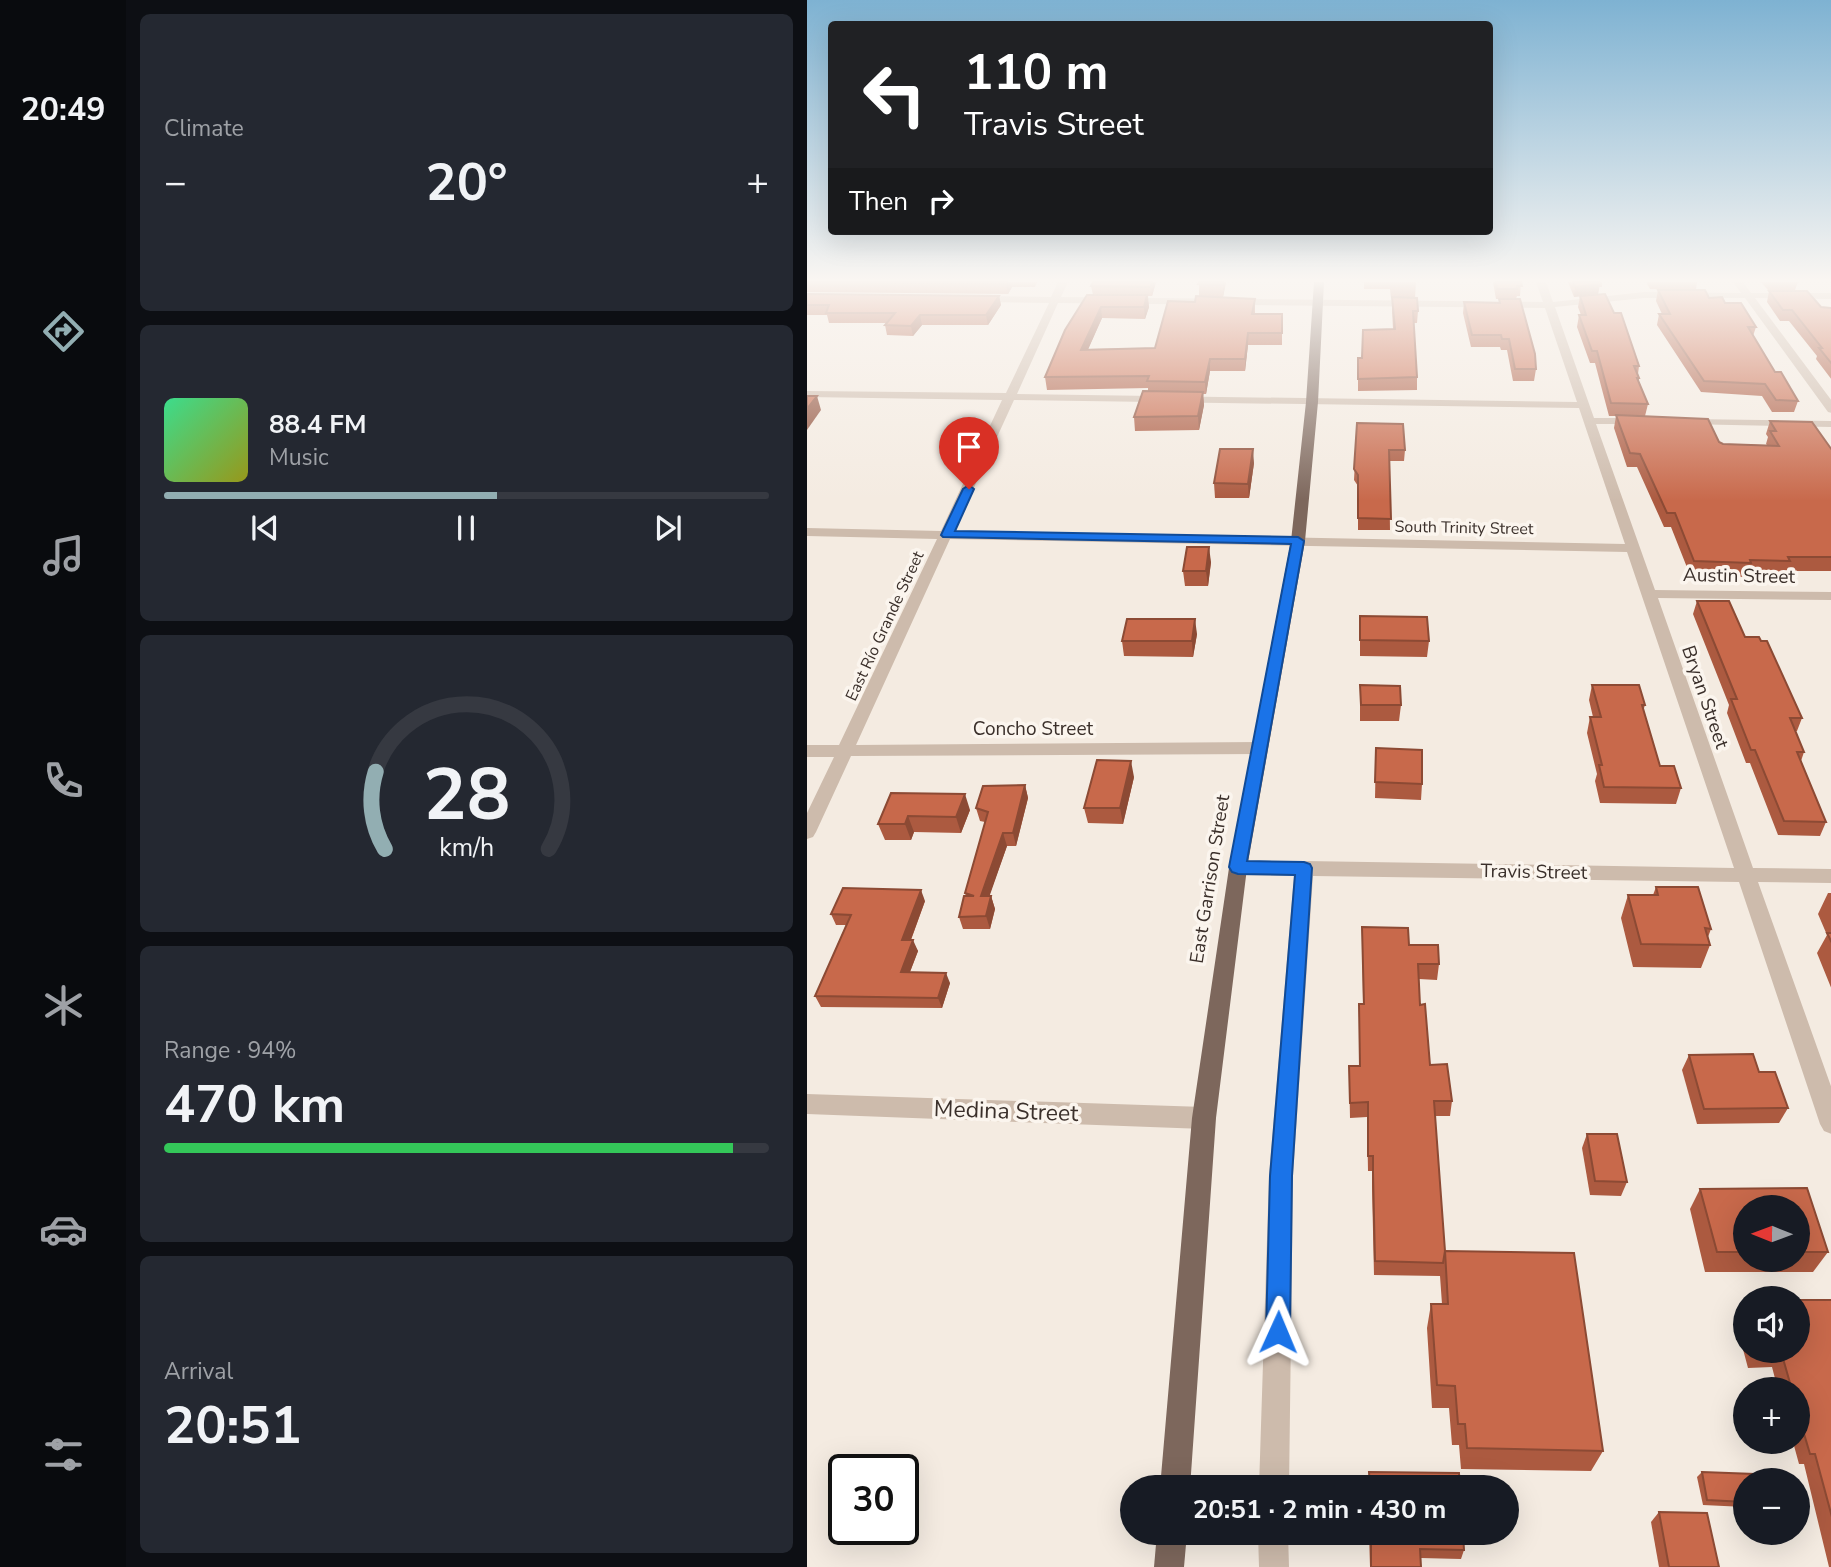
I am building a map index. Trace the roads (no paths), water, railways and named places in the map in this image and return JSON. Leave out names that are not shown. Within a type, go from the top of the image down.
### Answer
[{"type":"main road","name":"East Garrison Street","points":[[1176,1475],[1204,1118],[1238,867],[1298,541],[1315,355]]},
{"type":"main road","points":[[1169,1567],[1171,1545]]},
{"type":"street","name":"East Río Grande Street","points":[[807,832],[1030,355]]},
{"type":"street","name":"Bryan Street","points":[[1565,355],[1831,1124]]},
{"type":"street","points":[[1791,355],[1831,410]]},
{"type":"street","points":[[807,394],[1312,402],[1584,413],[1655,422]]},
{"type":"street","points":[[1668,422],[1831,424]]},
{"type":"street","name":"South Trinity Street","points":[[807,532],[1630,548]]},
{"type":"street","name":"Austin Street","points":[[1647,594],[1831,596]]},
{"type":"street","name":"Concho Street","points":[[807,751],[1259,748]]},
{"type":"street","name":"Travis Street","points":[[1238,867],[1831,876]]},
{"type":"street","points":[[1274,1475],[1281,1176],[1304,868]]},
{"type":"street","name":"Medina Street","points":[[807,1104],[1204,1118]]},
{"type":"street","points":[[1273,1545],[1274,1567]]}]
